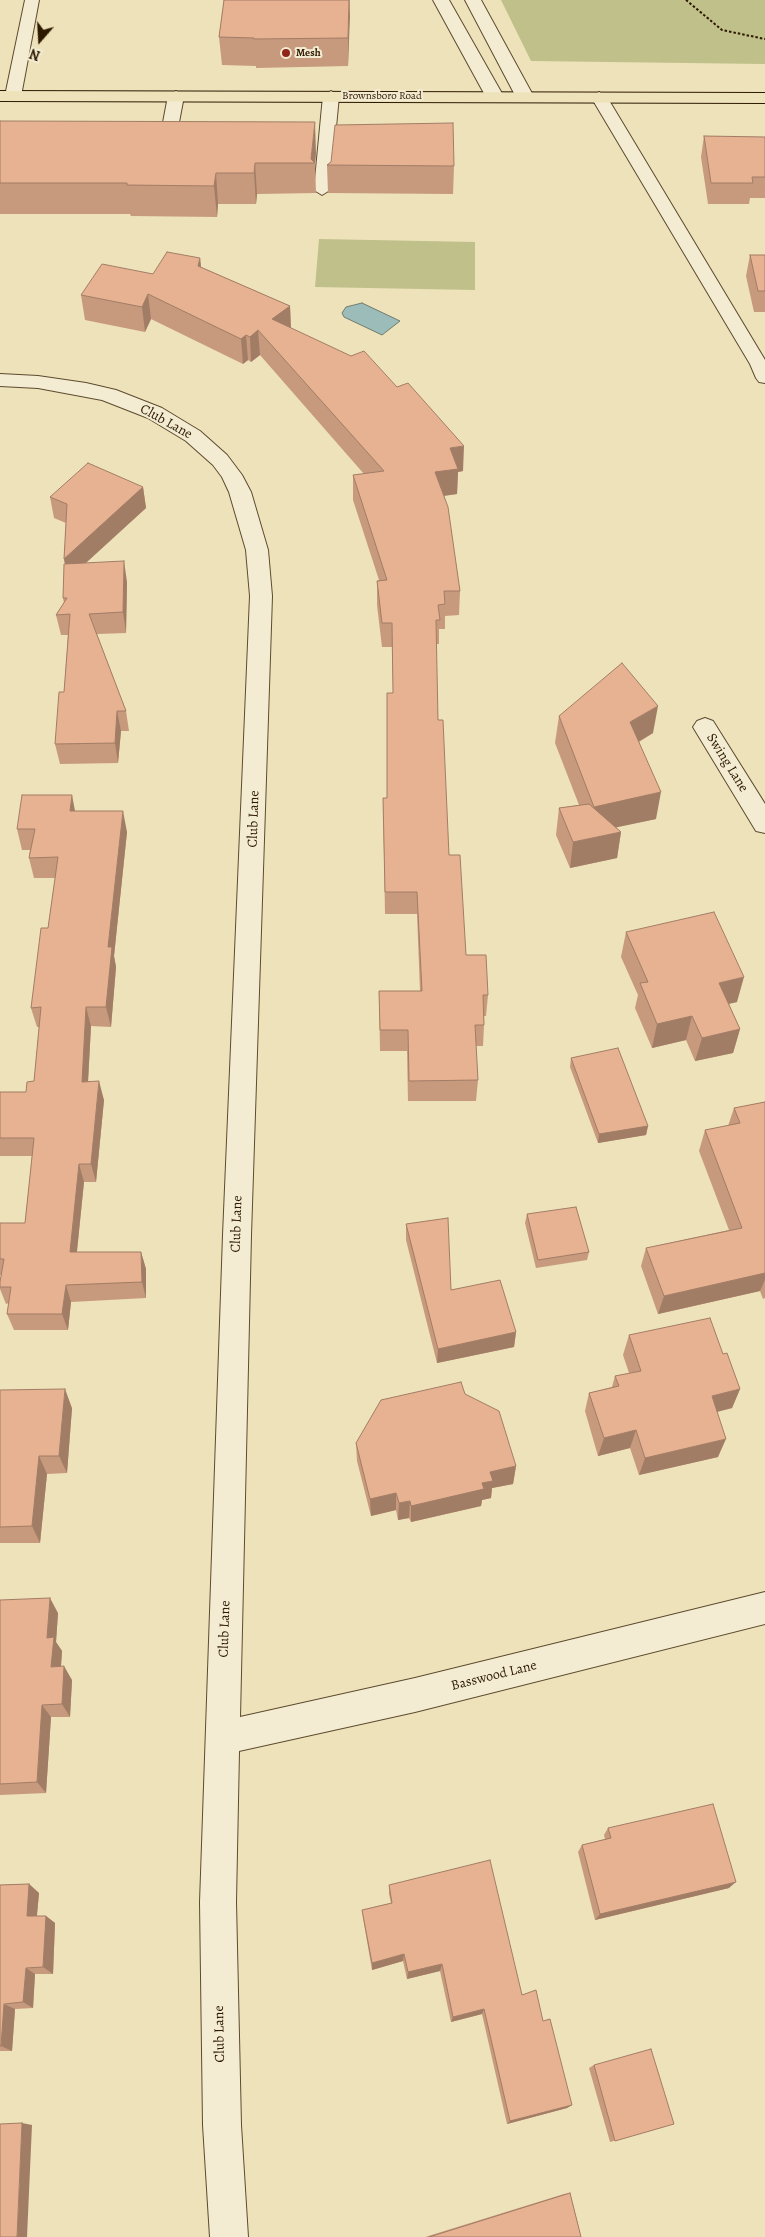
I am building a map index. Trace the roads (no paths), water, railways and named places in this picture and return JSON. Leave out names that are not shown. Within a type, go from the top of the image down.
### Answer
[{"type":"main road","name":"Brownsboro Road","points":[[7,96],[765,98]]},
{"type":"street","points":[[441,0],[495,97]]},
{"type":"street","points":[[473,0],[525,97]]},
{"type":"street","name":"Club Lane","points":[[0,380],[58,385],[109,395],[154,413],[193,436],[220,460],[232,475],[240,492],[256,550],[261,615],[237,1235],[221,1738],[218,1921],[222,2125],[229,2237]]},
{"type":"street","name":"Swing Lane","points":[[705,727],[765,824]]},
{"type":"street","name":"Basswood Lane","points":[[221,1738],[415,1696],[765,1608]]},
{"type":"lane","points":[[7,96],[32,0]]},
{"type":"lane","points":[[168,138],[176,96]]},
{"type":"lane","points":[[322,190],[331,96]]},
{"type":"lane","points":[[599,97],[759,364],[765,378]]},
{"type":"lane","points":[[138,138],[188,138]]},
{"type":"water","points":[[362,303],[400,321],[382,335],[344,317],[342,313],[346,307]]},
{"type":"place","name":"Mesh","points":[[286,53]]}]
